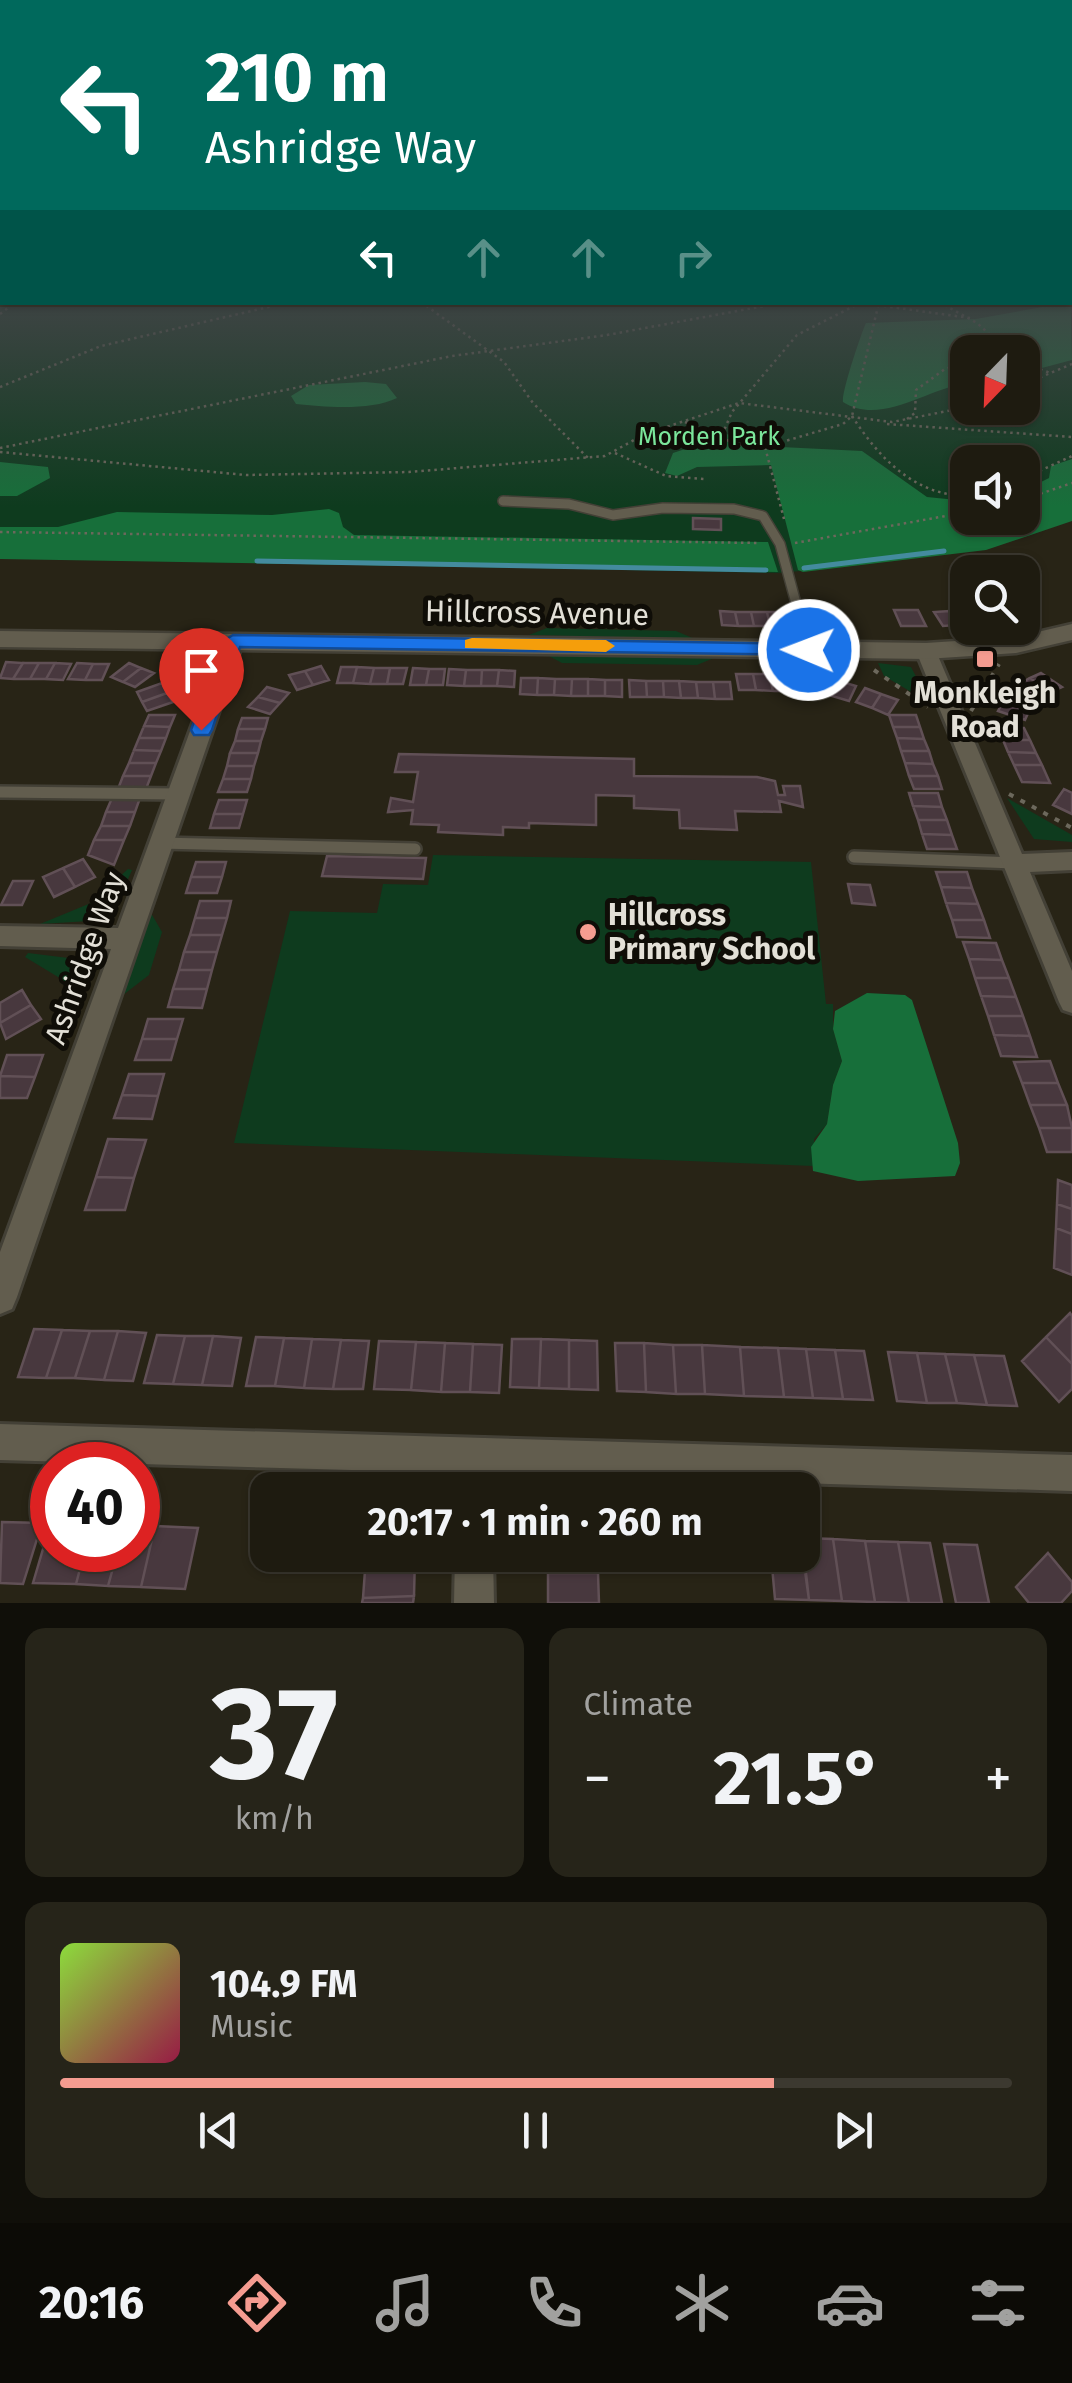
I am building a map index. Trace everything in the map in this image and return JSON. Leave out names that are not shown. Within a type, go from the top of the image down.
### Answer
[{"type":"street","name":"Hillcross Avenue","points":[[1040,639],[1072,632]]},
{"type":"street","name":"Hillcross Avenue","points":[[0,639],[926,651],[1014,645]]},
{"type":"street","name":"Ashridge Way","points":[[0,1296],[233,641]]},
{"type":"street","points":[[926,651],[1072,1002]]},
{"type":"street","points":[[1015,862],[1072,860]]},
{"type":"street","points":[[0,936],[126,939]]},
{"type":"street","points":[[0,1442],[460,1472]]},
{"type":"street","points":[[820,1472],[1072,1472]]},
{"type":"street","points":[[474,1572],[474,1603]]},
{"type":"lane","points":[[504,501],[569,504],[614,520]]},
{"type":"lane","points":[[599,519],[614,520],[663,508],[755,512],[772,524],[785,544],[809,650]]},
{"type":"lane","points":[[0,792],[178,794]]},
{"type":"lane","points":[[160,844],[415,849]]},
{"type":"lane","points":[[854,857],[1015,862]]},
{"type":"path","points":[[0,387],[74,357]]},
{"type":"path","points":[[0,450],[454,357]]},
{"type":"path","points":[[497,357],[524,393],[588,458]]},
{"type":"path","points":[[722,435],[739,404],[779,357]]},
{"type":"path","points":[[685,422],[722,435],[742,449],[765,447],[843,424],[852,416],[866,357]]},
{"type":"path","points":[[1040,377],[1072,364]]},
{"type":"path","points":[[906,420],[916,413],[916,390],[950,368]]},
{"type":"path","points":[[1040,369],[1050,373]]},
{"type":"path","points":[[0,450],[45,453],[123,467],[246,475],[409,472],[588,458],[614,452],[644,434],[739,404],[878,422],[1072,437]]},
{"type":"path","points":[[878,422],[950,410]]},
{"type":"path","points":[[852,416],[872,449],[924,489],[950,493]]},
{"type":"path","points":[[765,447],[786,529]]},
{"type":"path","points":[[614,452],[656,473],[705,479]]},
{"type":"path","points":[[1040,468],[1072,456]]},
{"type":"path","points":[[1040,494],[1072,482]]},
{"type":"path","points":[[0,532],[785,544],[950,515]]},
{"type":"path","points":[[862,662],[932,710],[954,714],[972,711],[990,676],[1014,645]]},
{"type":"path","points":[[982,782],[1072,828]]},
{"type":"green space","name":"Morden Park","points":[[0,357],[950,357],[950,425],[1040,425],[1040,357],[1072,357],[1072,484],[1040,495],[1040,445],[950,445],[950,520],[801,571],[0,558]]},
{"type":"green space","points":[[854,357],[950,357],[950,387],[873,410],[843,402]]},
{"type":"green space","points":[[1040,357],[1072,357],[1072,360],[1040,368]]},
{"type":"green space","points":[[386,384],[397,398],[374,405],[334,407],[296,404],[291,396],[309,385]]},
{"type":"green space","points":[[691,431],[756,437],[781,447],[862,451],[927,497],[950,499],[950,535],[1030,535],[986,550],[803,572],[798,570],[771,465],[697,467],[677,476],[665,473],[673,453],[688,448]]},
{"type":"green space","points":[[1072,459],[1072,521],[1040,532],[1040,482],[1049,478],[1051,466]]},
{"type":"green space","points":[[0,462],[48,467],[50,478],[17,496],[0,496]]},
{"type":"green space","points":[[329,509],[339,513],[343,527],[354,535],[768,542],[778,572],[0,559],[0,527],[58,527],[117,512],[272,515]]},
{"type":"green space","points":[[547,628],[676,631],[695,639],[529,635]]},
{"type":"green space","points":[[545,654],[714,658],[697,665],[562,663]]},
{"type":"green space","points":[[878,663],[911,667],[930,703],[884,676]]},
{"type":"green space","points":[[1007,798],[1072,835],[1072,842],[1034,839]]},
{"type":"green space","name":"Hillcross Primary School","points":[[433,855],[811,862],[826,1004],[833,1004],[833,1029],[842,1061],[833,1085],[827,1124],[814,1139],[814,1166],[234,1143],[290,911],[377,913],[383,884],[428,885]]},
{"type":"green space","points":[[128,869],[132,870],[106,920],[40,924],[91,903]]},
{"type":"green space","points":[[151,913],[162,932],[149,975],[123,995]]},
{"type":"green space","points":[[28,953],[93,961],[75,1023],[70,1022],[63,980],[25,957]]},
{"type":"green space","points":[[867,993],[905,995],[912,1000],[958,1143],[960,1163],[955,1176],[858,1181],[813,1171],[811,1147],[827,1124],[833,1085],[842,1061],[833,1029],[835,1011]]},
{"type":"building","points":[[693,518],[721,519],[721,530],[693,529]]},
{"type":"building","points":[[894,610],[918,610],[926,626],[901,626]]},
{"type":"building","points":[[720,611],[735,612],[738,626],[722,625]]},
{"type":"building","points":[[949,611],[950,626],[943,626],[934,612]]},
{"type":"building","points":[[735,612],[751,612],[754,626],[738,626]]},
{"type":"building","points":[[751,612],[767,612],[770,626],[754,626]]},
{"type":"building","points":[[767,612],[782,612],[785,626],[770,626]]},
{"type":"building","points":[[6,662],[23,663],[13,679],[0,678]]},
{"type":"building","points":[[23,663],[39,663],[30,679],[13,679]]},
{"type":"building","points":[[39,663],[55,663],[46,679],[30,679]]},
{"type":"building","points":[[55,663],[71,664],[63,680],[46,679]]},
{"type":"building","points":[[77,663],[93,664],[85,680],[68,679]]},
{"type":"building","points":[[129,663],[141,668],[123,682],[111,677]]},
{"type":"building","points":[[93,664],[109,664],[102,680],[85,680]]},
{"type":"building","points":[[321,666],[329,680],[313,685],[305,671]]},
{"type":"building","points":[[341,667],[357,667],[353,683],[337,683]]},
{"type":"building","points":[[357,667],[374,668],[370,684],[353,683]]},
{"type":"building","points":[[141,668],[154,673],[135,687],[123,682]]},
{"type":"building","points":[[374,668],[390,668],[387,684],[370,684]]},
{"type":"building","points":[[390,668],[407,668],[403,684],[387,684]]},
{"type":"building","points":[[413,668],[429,669],[426,685],[410,685]]},
{"type":"building","points":[[429,669],[445,669],[443,685],[426,685]]},
{"type":"building","points":[[449,669],[466,670],[464,686],[447,685]]},
{"type":"building","points":[[466,670],[482,670],[481,686],[464,686]]},
{"type":"building","points":[[482,670],[499,670],[497,686],[481,686]]},
{"type":"building","points":[[499,670],[515,671],[514,687],[497,686]]},
{"type":"building","points":[[305,671],[313,685],[297,690],[289,675]]},
{"type":"building","points":[[1041,673],[1062,687],[1051,692],[1030,678]]},
{"type":"building","points":[[736,674],[753,674],[756,690],[739,690]]},
{"type":"building","points":[[753,674],[769,674],[773,691],[756,690]]},
{"type":"building","points":[[769,674],[786,675],[790,691],[773,691]]},
{"type":"building","points":[[786,675],[803,675],[807,691],[790,691]]},
{"type":"building","points":[[823,676],[839,681],[832,696],[815,691]]},
{"type":"building","points":[[521,678],[538,678],[537,695],[520,694]]},
{"type":"building","points":[[538,678],[555,679],[554,695],[537,695]]},
{"type":"building","points":[[1030,678],[1051,692],[1040,698],[1019,684]]},
{"type":"building","points":[[555,679],[572,679],[571,696],[554,695]]},
{"type":"building","points":[[572,679],[588,679],[588,696],[571,696]]},
{"type":"building","points":[[588,679],[605,680],[605,696],[588,696]]},
{"type":"building","points":[[605,680],[622,680],[622,697],[605,696]]},
{"type":"building","points":[[629,680],[646,681],[647,697],[630,697]]},
{"type":"building","points":[[646,681],[663,681],[664,697],[647,697]]},
{"type":"building","points":[[663,681],[679,681],[681,698],[664,697]]},
{"type":"building","points":[[679,681],[696,682],[698,698],[681,698]]},
{"type":"building","points":[[839,681],[856,686],[849,701],[832,696]]},
{"type":"building","points":[[696,682],[713,682],[715,699],[698,698]]},
{"type":"building","points":[[713,682],[730,682],[732,699],[715,699]]},
{"type":"building","points":[[162,683],[167,693],[142,702],[137,692]]},
{"type":"building","points":[[267,687],[289,693],[280,703],[258,697]]},
{"type":"building","points":[[865,688],[881,694],[872,708],[856,702]]},
{"type":"building","points":[[1007,692],[1034,701],[1029,711],[1003,702]]},
{"type":"building","points":[[167,693],[173,702],[147,711],[142,702]]},
{"type":"building","points":[[881,694],[898,700],[888,715],[872,708]]},
{"type":"building","points":[[258,697],[280,703],[270,714],[248,707]]},
{"type":"building","points":[[1003,702],[1029,711],[1025,720],[998,711]]},
{"type":"building","points":[[149,715],[175,715],[170,727],[144,726]]},
{"type":"building","points":[[889,715],[916,715],[920,727],[893,727]]},
{"type":"building","points":[[242,718],[268,718],[265,729],[238,729]]},
{"type":"building","points":[[144,726],[170,727],[166,738],[139,738]]},
{"type":"building","points":[[893,727],[920,727],[924,739],[897,738]]},
{"type":"building","points":[[997,728],[1024,728],[1030,740],[1003,740]]},
{"type":"building","points":[[238,729],[265,729],[261,741],[235,741]]},
{"type":"building","points":[[139,738],[166,738],[161,751],[134,750]]},
{"type":"building","points":[[897,738],[924,739],[929,751],[901,751]]},
{"type":"building","points":[[1003,740],[1030,740],[1036,753],[1008,752]]},
{"type":"building","points":[[235,741],[261,741],[258,753],[230,753]]},
{"type":"building","points":[[134,750],[161,751],[156,763],[129,763]]},
{"type":"building","points":[[901,751],[929,751],[933,764],[905,763]]},
{"type":"building","points":[[1008,752],[1036,753],[1042,765],[1014,765]]},
{"type":"building","points":[[230,753],[258,753],[254,766],[227,766]]},
{"type":"building","points":[[399,754],[634,759],[634,776],[757,777],[775,781],[778,795],[785,795],[783,786],[800,786],[803,807],[779,801],[781,812],[735,811],[737,830],[680,828],[679,810],[634,808],[634,796],[596,795],[596,825],[529,823],[529,828],[503,827],[503,835],[438,832],[439,825],[411,824],[413,810],[388,812],[391,798],[413,802],[418,772],[395,772]]},
{"type":"building","points":[[129,763],[156,763],[151,776],[123,776]]},
{"type":"building","points":[[905,763],[933,764],[938,776],[909,776]]},
{"type":"building","points":[[1014,765],[1042,765],[1050,783],[1022,782]]},
{"type":"building","points":[[227,766],[254,766],[251,779],[223,779]]},
{"type":"building","points":[[123,776],[151,776],[146,789],[118,789]]},
{"type":"building","points":[[909,776],[938,776],[942,789],[914,789]]},
{"type":"building","points":[[223,779],[251,779],[247,792],[218,792]]},
{"type":"building","points":[[1064,789],[1072,793],[1072,814],[1053,805]]},
{"type":"building","points":[[909,793],[938,793],[942,807],[913,806]]},
{"type":"building","points":[[112,798],[140,798],[135,812],[106,812]]},
{"type":"building","points":[[219,800],[247,800],[243,814],[214,814]]},
{"type":"building","points":[[913,806],[942,807],[947,820],[918,820]]},
{"type":"building","points":[[106,812],[135,812],[130,826],[101,826]]},
{"type":"building","points":[[214,814],[243,814],[239,828],[210,828]]},
{"type":"building","points":[[918,820],[947,820],[952,835],[922,834]]},
{"type":"building","points":[[101,826],[130,826],[124,840],[94,840]]},
{"type":"building","points":[[922,834],[952,835],[957,849],[927,849]]},
{"type":"building","points":[[94,840],[124,840],[114,865],[88,855]]},
{"type":"building","points":[[327,856],[426,858],[423,879],[322,876]]},
{"type":"building","points":[[83,859],[95,877],[75,887],[63,868]]},
{"type":"building","points":[[196,862],[226,862],[222,877],[191,877]]},
{"type":"building","points":[[63,868],[75,887],[54,897],[43,877]]},
{"type":"building","points":[[936,872],[967,872],[972,888],[941,887]]},
{"type":"building","points":[[191,877],[222,877],[217,893],[186,893]]},
{"type":"building","points":[[13,881],[33,881],[22,905],[1,905]]},
{"type":"building","points":[[848,884],[870,885],[875,905],[852,903]]},
{"type":"building","points":[[941,887],[972,888],[978,904],[946,903]]},
{"type":"building","points":[[200,901],[231,901],[227,918],[195,918]]},
{"type":"building","points":[[946,903],[978,904],[984,920],[952,920]]},
{"type":"building","points":[[195,918],[227,918],[222,935],[190,935]]},
{"type":"building","points":[[952,920],[984,920],[990,938],[957,937]]},
{"type":"building","points":[[190,935],[222,935],[217,952],[184,952]]},
{"type":"building","points":[[963,942],[996,943],[1002,960],[969,959]]},
{"type":"building","points":[[184,952],[217,952],[212,970],[179,970]]},
{"type":"building","points":[[969,959],[1002,960],[1009,978],[975,978]]},
{"type":"building","points":[[179,970],[212,970],[207,989],[173,989]]},
{"type":"building","points":[[975,978],[1009,978],[1016,997],[981,996]]},
{"type":"building","points":[[173,989],[207,989],[202,1008],[168,1007]]},
{"type":"building","points":[[22,990],[31,1005],[0,1023],[0,1003]]},
{"type":"building","points":[[981,996],[1016,997],[1023,1016],[988,1016]]},
{"type":"building","points":[[31,1005],[41,1019],[6,1039],[0,1023]]},
{"type":"building","points":[[988,1016],[1023,1016],[1030,1036],[994,1035]]},
{"type":"building","points":[[148,1019],[183,1019],[177,1039],[142,1039]]},
{"type":"building","points":[[994,1035],[1030,1036],[1037,1057],[1001,1056]]},
{"type":"building","points":[[142,1039],[177,1039],[171,1060],[135,1060]]},
{"type":"building","points":[[7,1055],[43,1055],[35,1077],[0,1076]]},
{"type":"building","points":[[1050,1061],[1058,1083],[1022,1083],[1014,1062]]},
{"type":"building","points":[[129,1074],[164,1074],[158,1096],[122,1095]]},
{"type":"building","points":[[0,1076],[35,1077],[27,1098],[0,1098]]},
{"type":"building","points":[[1022,1083],[1058,1083],[1067,1105],[1030,1105]]},
{"type":"building","points":[[122,1095],[158,1096],[152,1119],[114,1118]]},
{"type":"building","points":[[1030,1105],[1067,1105],[1072,1128],[1039,1128]]},
{"type":"building","points":[[1039,1128],[1072,1128],[1072,1152],[1047,1152]]},
{"type":"building","points":[[108,1139],[146,1140],[134,1178],[96,1177]]},
{"type":"building","points":[[96,1177],[134,1178],[125,1210],[85,1210]]},
{"type":"building","points":[[1058,1180],[1072,1185],[1072,1209],[1057,1204]]},
{"type":"building","points":[[1057,1204],[1072,1209],[1072,1234],[1056,1228]]},
{"type":"building","points":[[1056,1228],[1072,1234],[1072,1275],[1054,1268]]},
{"type":"building","points":[[1070,1313],[1072,1316],[1072,1364],[1046,1337]]},
{"type":"building","points":[[34,1329],[62,1330],[46,1378],[18,1377]]},
{"type":"building","points":[[62,1330],[90,1331],[75,1378],[46,1378]]},
{"type":"building","points":[[90,1331],[118,1331],[104,1380],[75,1378]]},
{"type":"building","points":[[118,1331],[146,1333],[133,1381],[104,1380]]},
{"type":"building","points":[[157,1335],[185,1336],[173,1384],[144,1383]]},
{"type":"building","points":[[185,1336],[213,1336],[202,1385],[173,1384]]},
{"type":"building","points":[[213,1336],[241,1338],[232,1386],[202,1385]]},
{"type":"building","points":[[256,1337],[284,1338],[275,1386],[246,1386]]},
{"type":"building","points":[[1046,1337],[1072,1364],[1072,1389],[1059,1402],[1022,1361]]},
{"type":"building","points":[[284,1338],[312,1339],[304,1388],[275,1386]]},
{"type":"building","points":[[312,1339],[341,1340],[333,1389],[304,1388]]},
{"type":"building","points":[[512,1339],[541,1339],[539,1388],[510,1387]]},
{"type":"building","points":[[541,1339],[569,1340],[569,1389],[539,1388]]},
{"type":"building","points":[[341,1340],[369,1341],[363,1389],[333,1389]]},
{"type":"building","points":[[569,1340],[597,1341],[598,1390],[569,1389]]},
{"type":"building","points":[[379,1341],[416,1342],[411,1390],[374,1389]]},
{"type":"building","points":[[416,1342],[445,1343],[441,1392],[411,1390]]},
{"type":"building","points":[[445,1343],[473,1344],[470,1392],[441,1392]]},
{"type":"building","points":[[615,1343],[644,1343],[646,1392],[617,1391]]},
{"type":"building","points":[[644,1343],[673,1345],[676,1394],[646,1392]]},
{"type":"building","points":[[473,1344],[502,1345],[499,1393],[470,1392]]},
{"type":"building","points":[[673,1345],[702,1345],[705,1394],[676,1394]]},
{"type":"building","points":[[702,1345],[740,1347],[744,1396],[705,1394]]},
{"type":"building","points":[[740,1347],[778,1348],[784,1397],[744,1396]]},
{"type":"building","points":[[778,1348],[806,1349],[813,1398],[784,1397]]},
{"type":"building","points":[[806,1349],[835,1350],[843,1399],[813,1398]]},
{"type":"building","points":[[835,1350],[864,1351],[873,1400],[843,1399]]},
{"type":"building","points":[[888,1352],[917,1353],[927,1403],[897,1401]]},
{"type":"building","points":[[917,1353],[945,1354],[957,1403],[927,1403]]},
{"type":"building","points":[[945,1354],[974,1355],[987,1405],[957,1403]]},
{"type":"building","points":[[974,1355],[1004,1356],[1017,1406],[987,1405]]},
{"type":"building","points":[[2,1522],[30,1523],[30,1562],[23,1584],[0,1583]]},
{"type":"building","points":[[160,1526],[198,1528],[185,1589],[141,1587],[144,1572],[160,1572]]},
{"type":"building","points":[[820,1539],[833,1539],[842,1601],[809,1600],[806,1572],[820,1572]]},
{"type":"building","points":[[833,1539],[865,1541],[875,1602],[842,1601]]},
{"type":"building","points":[[865,1541],[898,1542],[909,1603],[875,1602]]},
{"type":"building","points":[[898,1542],[930,1543],[942,1603],[909,1603]]},
{"type":"building","points":[[944,1544],[977,1545],[989,1603],[956,1603]]},
{"type":"building","points":[[1048,1553],[1072,1582],[1072,1591],[1061,1603],[1029,1603],[1016,1587]]},
{"type":"building","points":[[36,1572],[79,1572],[76,1584],[33,1583]]},
{"type":"building","points":[[79,1572],[112,1572],[108,1586],[76,1584]]},
{"type":"building","points":[[112,1572],[144,1572],[141,1587],[108,1586]]},
{"type":"building","points":[[365,1572],[415,1572],[414,1596],[363,1598]]},
{"type":"building","points":[[773,1572],[805,1572],[809,1600],[775,1599]]},
{"type":"building","points":[[548,1573],[598,1573],[599,1603],[548,1603]]},
{"type":"building","points":[[414,1596],[413,1603],[362,1603],[363,1598]]},
{"type":"waterway","points":[[804,568],[944,551]]},
{"type":"waterway","points":[[257,561],[766,570]]},
{"type":"slow traffic","points":[[472,644],[606,646]]},
{"type":"place","name":"Monkleigh Road","points":[[985,659]]},
{"type":"place","name":"Hillcross Primary School","points":[[588,932]]},
{"type":"route","points":[[201,730],[233,641],[809,650]]}]
